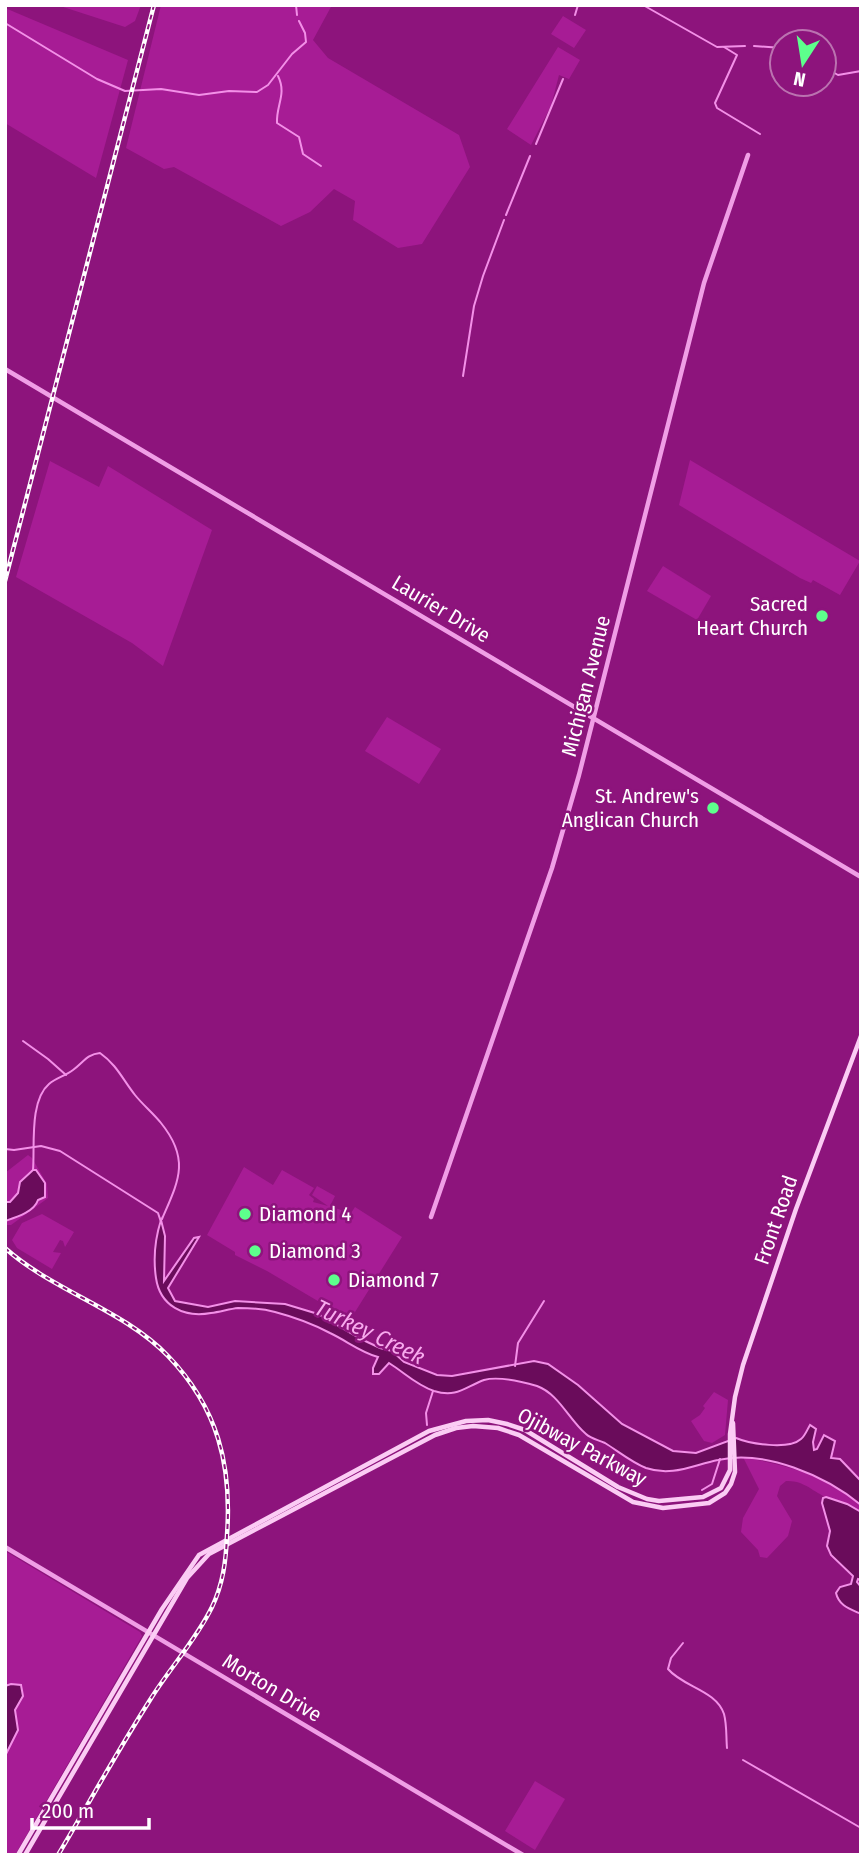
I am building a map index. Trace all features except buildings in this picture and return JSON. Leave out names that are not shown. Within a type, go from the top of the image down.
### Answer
[{"type":"main road","name":"Front Road","points":[[732,1418],[738,1381],[756,1325],[861,1036]]},
{"type":"main road","name":"Ojibway Parkway","points":[[18,1855],[199,1555],[445,1424],[488,1420],[525,1430],[618,1486],[647,1499],[691,1499],[710,1495],[726,1481],[733,1462],[732,1418]]},
{"type":"main road","name":"Ojibway Parkway","points":[[25,1855],[151,1634]]},
{"type":"street","name":"Michigan Avenue","points":[[431,1217],[552,868],[594,719],[704,283],[748,155]]},
{"type":"street","name":"Laurier Drive","points":[[5,369],[861,877]]},
{"type":"street","name":"Morton Drive","points":[[5,1547],[523,1855]]},
{"type":"shaded area","points":[[57,5],[141,5],[135,21],[125,27]]},
{"type":"shaded area","points":[[161,5],[332,5],[313,40],[328,58],[459,135],[470,167],[422,244],[398,248],[353,220],[355,201],[334,189],[310,212],[281,226],[174,167],[164,169],[126,148]]},
{"type":"shaded area","points":[[5,8],[128,60],[96,178],[5,123]]},
{"type":"shaded area","points":[[563,16],[586,30],[574,48],[551,34]]},
{"type":"shaded area","points":[[558,47],[580,60],[569,79],[559,75],[551,106],[531,145],[507,129]]},
{"type":"shaded area","points":[[690,460],[860,561],[840,595],[813,580],[811,583],[800,578],[679,505]]},
{"type":"shaded area","points":[[50,461],[99,487],[108,466],[212,530],[163,666],[132,643],[16,577]]},
{"type":"shaded area","points":[[663,566],[711,596],[697,620],[647,591]]},
{"type":"shaded area","points":[[387,717],[441,749],[419,784],[365,751]]},
{"type":"shaded area","points":[[28,1155],[47,1184],[48,1198],[11,1225],[5,1225],[5,1173]]},
{"type":"shaded area","points":[[244,1167],[273,1185],[282,1170],[314,1188],[309,1195],[314,1199],[313,1202],[328,1206],[312,1195],[317,1186],[335,1196],[330,1206],[349,1213],[349,1216],[355,1207],[402,1237],[350,1320],[235,1255],[235,1252],[207,1235]]},
{"type":"shaded area","points":[[36,1170],[45,1183],[45,1197],[38,1200],[29,1211],[5,1221],[5,1202],[10,1202],[18,1193],[20,1182]]},
{"type":"shaded area","points":[[42,1214],[74,1232],[65,1247],[60,1240],[53,1252],[61,1253],[52,1269],[17,1248],[12,1240],[22,1223]]},
{"type":"shaded area","name":"Turkey Creek","points":[[161,1220],[165,1236],[164,1281],[194,1238],[199,1237],[168,1288],[175,1301],[208,1307],[235,1301],[285,1304],[318,1314],[361,1339],[392,1351],[404,1362],[437,1375],[452,1376],[534,1361],[548,1364],[578,1385],[622,1424],[673,1451],[696,1453],[736,1438],[760,1444],[788,1444],[801,1439],[810,1425],[816,1429],[814,1450],[824,1435],[835,1441],[831,1458],[840,1459],[861,1481],[861,1505],[813,1475],[755,1458],[718,1460],[674,1471],[646,1468],[588,1436],[552,1395],[537,1386],[490,1379],[461,1391],[442,1393],[422,1386],[389,1363],[379,1374],[373,1374],[378,1357],[289,1316],[247,1308],[201,1314],[183,1312],[168,1303],[158,1288],[155,1249]]},
{"type":"shaded area","points":[[714,1392],[728,1400],[725,1435],[712,1443],[704,1441],[691,1421],[700,1415],[705,1408],[703,1406]]},
{"type":"shaded area","points":[[743,1457],[791,1468],[820,1479],[861,1505],[861,1512],[823,1496],[803,1484],[786,1481],[780,1486],[777,1496],[792,1521],[788,1536],[767,1558],[760,1557],[758,1550],[741,1532],[743,1518],[759,1489]]},
{"type":"shaded area","points":[[826,1497],[861,1512],[861,1580],[858,1579],[857,1582],[861,1587],[861,1614],[849,1609],[837,1597],[836,1593],[840,1587],[851,1584],[853,1576],[831,1555],[827,1546],[830,1531],[822,1503]]},
{"type":"shaded area","points":[[5,1551],[140,1632],[142,1636],[15,1855],[5,1855]]},
{"type":"shaded area","points":[[21,1685],[23,1696],[15,1710],[18,1730],[5,1756],[5,1686]]},
{"type":"shaded area","points":[[535,1781],[565,1799],[535,1850],[505,1831]]},
{"type":"waterway","points":[[296,5],[297,15]]},
{"type":"waterway","points":[[575,15],[578,5]]},
{"type":"waterway","points":[[643,5],[717,47],[745,46]]},
{"type":"waterway","points":[[5,23],[97,79],[125,91],[161,89],[199,95],[229,91],[257,92],[268,85],[292,54],[306,42],[299,21]]},
{"type":"waterway","points":[[754,46],[768,47]]},
{"type":"waterway","points":[[724,47],[737,55],[715,103],[717,108],[760,134]]},
{"type":"waterway","points":[[838,75],[861,71]]},
{"type":"waterway","points":[[278,76],[281,94],[277,123],[299,137],[303,154],[321,166]]},
{"type":"waterway","points":[[536,144],[563,79]]},
{"type":"waterway","points":[[506,215],[530,156]]},
{"type":"waterway","points":[[463,376],[474,306],[504,220]]},
{"type":"waterway","points":[[23,1041],[66,1075]]},
{"type":"waterway","points":[[33,1170],[36,1113],[43,1092],[49,1084],[88,1057],[100,1053],[161,1123],[176,1148],[179,1160],[177,1182],[162,1219]]},
{"type":"waterway","name":"Turkey Creek","points":[[5,1149],[41,1146],[60,1151],[158,1213],[161,1222]]},
{"type":"waterway","points":[[515,1366],[518,1343],[544,1301]]},
{"type":"waterway","points":[[427,1425],[426,1413],[433,1391]]},
{"type":"waterway","points":[[702,1490],[712,1484],[720,1459]]},
{"type":"waterway","points":[[683,1643],[671,1658],[668,1669],[707,1694],[720,1706],[725,1718],[727,1748]]},
{"type":"waterway","points":[[743,1760],[861,1828]]},
{"type":"railway","points":[[5,581],[154,5]]},
{"type":"railway","points":[[5,1248],[45,1277],[131,1326],[168,1356],[199,1396],[210,1417],[224,1461],[227,1485],[225,1563],[212,1607],[157,1688],[58,1855]]},
{"type":"place","name":"Sacred Heart Church","points":[[822,616]]},
{"type":"place","name":"St. Andrew's Anglican Church","points":[[713,808]]},
{"type":"place","name":"Diamond 4","points":[[245,1214]]},
{"type":"place","name":"Diamond 3","points":[[255,1251]]},
{"type":"place","name":"Diamond 7","points":[[334,1280]]}]
